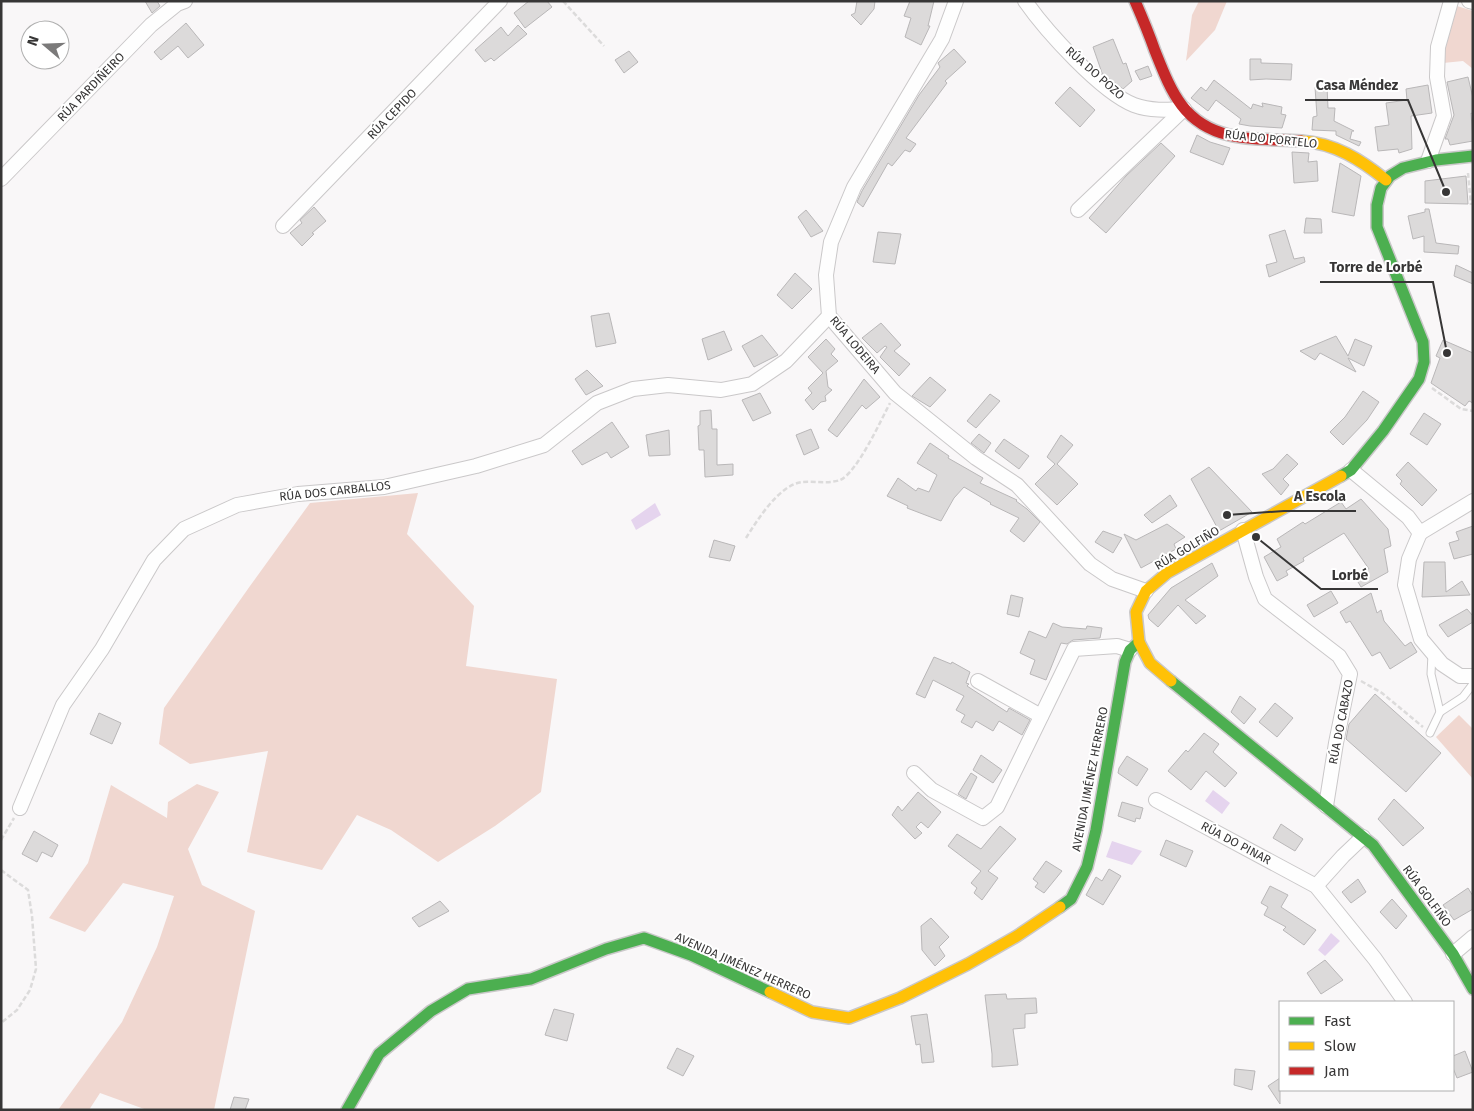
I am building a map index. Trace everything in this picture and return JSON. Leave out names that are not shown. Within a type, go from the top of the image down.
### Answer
[{"type":"street","name":"RÚA PARDIÑEIRO","points":[[1,179],[152,25],[177,4],[184,1]]},
{"type":"street","name":"RÚA CEPIDO","points":[[283,226],[500,1]]},
{"type":"street","name":"RÚA LODEIRA","points":[[956,1],[942,39],[854,187],[831,242],[826,275],[828,316],[895,393],[976,458],[1017,485],[1090,564],[1112,580],[1146,591]]},
{"type":"street","name":"RÚA DO POZO","points":[[1025,1],[1071,55],[1119,97],[1135,105],[1157,110],[1184,109]]},
{"type":"street","name":"RÚA DO PORTELO","points":[[1135,1],[1170,90],[1184,109],[1197,122],[1218,134],[1241,138],[1300,140],[1325,144],[1368,165],[1386,180]]},
{"type":"street","points":[[1428,161],[1444,116],[1437,77],[1438,47],[1451,1]]},
{"type":"street","points":[[1469,1],[1473,2]]},
{"type":"street","points":[[1078,210],[1184,109]]},
{"type":"street","points":[[1386,180],[1395,172],[1409,165],[1470,157]]},
{"type":"street","name":"RÚA GOLFIÑO","points":[[1386,180],[1377,201],[1377,227],[1423,342],[1424,362],[1419,379],[1383,432],[1350,470],[1167,573],[1146,591],[1136,612],[1134,646],[1150,663],[1373,845],[1453,954],[1473,989]]},
{"type":"street","name":"RÚA DOS CARBALLOS","points":[[20,808],[63,705],[102,649],[154,560],[184,529],[237,505],[298,494],[384,488],[476,466],[544,445],[598,403],[633,389],[668,385],[721,390],[752,384],[786,361],[828,316]]},
{"type":"street","points":[[1350,470],[1408,517],[1420,533]]},
{"type":"street","points":[[1473,501],[1420,533],[1409,559],[1405,585],[1422,639],[1442,664],[1460,676],[1473,676]]},
{"type":"street","name":"RÚA DO CABAZO","points":[[1243,530],[1256,577],[1265,599],[1339,656],[1350,674],[1326,806]]},
{"type":"street","points":[[914,773],[932,790],[983,818],[997,806],[1074,650],[1134,646]]},
{"type":"street","name":"AVENIDA JIMÉNEZ HERRERO","points":[[347,1110],[379,1054],[431,1011],[468,989],[531,979],[606,949],[644,938],[691,955],[812,1012],[849,1018],[900,998],[968,964],[1017,936],[1071,899],[1087,867],[1096,830],[1125,662],[1134,646]]},
{"type":"street","points":[[978,681],[1041,716]]},
{"type":"street","name":"RÚA DO PINAR","points":[[1156,800],[1316,886],[1375,959],[1404,1001]]},
{"type":"street","points":[[1316,886],[1363,837]]},
{"type":"street","points":[[1453,954],[1473,937]]},
{"type":"lane","points":[[1432,652],[1431,674],[1440,712]]},
{"type":"lane","points":[[1430,732],[1440,712],[1463,697],[1473,684]]},
{"type":"path","points":[[563,1],[604,46]]},
{"type":"path","points":[[1470,157],[1470,205]]},
{"type":"path","points":[[1419,379],[1461,409],[1473,412]]},
{"type":"path","points":[[746,538],[758,519],[780,493],[800,482],[841,480],[856,465],[895,393]]},
{"type":"path","points":[[1350,674],[1382,693],[1430,732]]},
{"type":"path","points":[[1,840],[20,808]]},
{"type":"path","points":[[1,870],[28,890],[36,969],[30,990],[17,1010],[1,1023]]},
{"type":"shaded area","points":[[1199,1],[1227,1],[1215,30],[1186,61],[1192,15]]},
{"type":"shaded area","points":[[1457,6],[1473,11],[1473,69],[1463,61],[1443,63],[1444,38]]},
{"type":"shaded area","points":[[418,493],[407,534],[474,606],[466,666],[557,679],[541,792],[495,826],[438,862],[391,830],[357,815],[322,870],[247,852],[268,751],[190,764],[159,744],[164,708],[310,503]]},
{"type":"shaded area","points":[[655,503],[661,515],[636,530],[631,520]]},
{"type":"shaded area","points":[[1459,715],[1473,729],[1473,779],[1436,737]]},
{"type":"shaded area","points":[[197,784],[219,792],[188,849],[202,885],[255,911],[214,1110],[147,1110],[100,1093],[89,1110],[58,1110],[122,1022],[157,947],[174,896],[123,883],[85,932],[49,918],[88,863],[111,785],[167,818],[168,802]]},
{"type":"shaded area","points":[[1213,790],[1230,803],[1222,814],[1205,801]]},
{"type":"shaded area","points":[[1112,841],[1142,851],[1132,865],[1106,857]]},
{"type":"shaded area","points":[[1331,933],[1340,941],[1325,956],[1318,950]]},
{"type":"building","points":[[145,1],[157,1],[160,6],[152,13]]},
{"type":"building","points":[[529,1],[547,1],[552,7],[525,28],[514,13]]},
{"type":"building","points":[[857,1],[875,1],[874,9],[861,25],[851,15],[855,13]]},
{"type":"building","points":[[910,1],[934,1],[928,26],[930,26],[921,45],[905,37],[911,18],[904,16]]},
{"type":"building","points":[[186,23],[204,45],[188,58],[178,46],[161,60],[154,52]]},
{"type":"building","points":[[518,25],[527,34],[494,61],[491,58],[485,62],[475,50],[501,27],[508,36]]},
{"type":"building","points":[[1113,39],[1123,64],[1126,63],[1132,81],[1123,89],[1102,73],[1093,47]]},
{"type":"building","points":[[954,49],[966,62],[945,81],[947,83],[906,138],[916,144],[910,152],[905,150],[892,166],[888,163],[863,207],[857,202],[862,191],[919,95],[940,67],[938,63]]},
{"type":"building","points":[[629,51],[638,62],[624,73],[615,60]]},
{"type":"building","points":[[1250,59],[1261,59],[1261,63],[1292,64],[1291,80],[1250,80]]},
{"type":"building","points":[[1148,66],[1152,76],[1140,80],[1135,71]]},
{"type":"building","points":[[1468,77],[1473,98],[1473,114],[1471,113],[1473,141],[1450,145],[1448,139],[1445,139],[1454,115],[1447,82]]},
{"type":"building","points":[[1214,80],[1251,109],[1253,104],[1263,107],[1262,103],[1282,107],[1281,114],[1286,115],[1282,128],[1239,124],[1241,119],[1216,100],[1208,111],[1191,98],[1201,87],[1206,91]]},
{"type":"building","points":[[1428,85],[1432,113],[1411,116],[1412,149],[1399,153],[1398,149],[1378,151],[1375,127],[1389,125],[1386,103],[1407,100],[1406,89]]},
{"type":"building","points":[[1327,86],[1328,108],[1335,108],[1334,121],[1354,131],[1352,131],[1350,139],[1361,142],[1359,146],[1336,135],[1336,131],[1312,130],[1313,117],[1317,116],[1315,87]]},
{"type":"building","points":[[1070,87],[1095,110],[1080,127],[1055,103]]},
{"type":"building","points":[[1197,135],[1210,142],[1230,148],[1223,165],[1190,152]]},
{"type":"building","points":[[1161,143],[1175,156],[1106,233],[1089,218],[1126,176]]},
{"type":"building","points":[[1292,152],[1309,153],[1308,162],[1317,161],[1318,181],[1294,183]]},
{"type":"building","points":[[1340,163],[1361,176],[1354,216],[1332,212]]},
{"type":"building","points":[[1466,176],[1468,204],[1425,203],[1425,181]]},
{"type":"building","points":[[314,207],[326,221],[312,233],[314,234],[302,246],[290,233],[302,223],[300,220]]},
{"type":"building","points":[[1425,209],[1429,209],[1436,243],[1459,246],[1458,254],[1424,252],[1424,236],[1413,239],[1408,216],[1425,212]]},
{"type":"building","points":[[806,210],[823,231],[811,237],[798,217]]},
{"type":"building","points":[[1306,218],[1321,219],[1322,233],[1304,233]]},
{"type":"building","points":[[1285,230],[1294,259],[1304,257],[1305,262],[1269,277],[1266,265],[1277,262],[1269,235]]},
{"type":"building","points":[[878,232],[901,234],[895,264],[873,262]]},
{"type":"building","points":[[1456,265],[1473,273],[1473,284],[1454,276]]},
{"type":"building","points":[[795,273],[812,289],[792,309],[777,295]]},
{"type":"building","points":[[609,313],[616,343],[596,347],[591,316]]},
{"type":"building","points":[[881,323],[901,345],[894,351],[910,364],[899,376],[880,357],[887,347],[885,346],[877,353],[862,338]]},
{"type":"building","points":[[724,331],[732,350],[708,360],[702,339]]},
{"type":"building","points":[[762,335],[778,355],[754,367],[742,346]]},
{"type":"building","points":[[1336,336],[1348,356],[1355,339],[1372,346],[1364,366],[1348,358],[1356,372],[1320,353],[1315,360],[1300,351]]},
{"type":"building","points":[[826,339],[835,349],[831,354],[838,361],[826,371],[828,387],[832,390],[825,396],[826,401],[821,402],[813,410],[805,400],[812,393],[808,388],[823,373],[808,357]]},
{"type":"building","points":[[1443,340],[1473,353],[1473,403],[1469,401],[1465,406],[1431,383],[1440,358],[1436,356]]},
{"type":"building","points":[[587,370],[603,386],[586,395],[575,379]]},
{"type":"building","points":[[930,377],[946,390],[930,407],[912,396]]},
{"type":"building","points":[[864,379],[880,397],[866,409],[862,405],[837,437],[828,430]]},
{"type":"building","points":[[1363,391],[1379,402],[1367,420],[1343,445],[1330,432],[1345,417]]},
{"type":"building","points":[[760,393],[771,413],[753,421],[742,400]]},
{"type":"building","points":[[990,394],[1000,401],[976,428],[967,421]]},
{"type":"building","points":[[711,410],[712,429],[717,429],[717,465],[733,464],[733,475],[705,477],[704,450],[699,450],[698,426],[700,425],[700,411]]},
{"type":"building","points":[[1424,413],[1441,424],[1427,445],[1410,434]]},
{"type":"building","points":[[612,422],[629,447],[611,458],[607,452],[582,465],[572,451]]},
{"type":"building","points":[[811,429],[819,448],[804,455],[796,435]]},
{"type":"building","points":[[669,430],[670,455],[649,456],[646,435]]},
{"type":"building","points":[[979,434],[991,443],[984,453],[971,443]]},
{"type":"building","points":[[1061,435],[1073,445],[1057,464],[1078,484],[1057,505],[1035,484],[1055,464],[1047,457]]},
{"type":"building","points":[[1004,439],[1029,456],[1019,469],[995,451]]},
{"type":"building","points":[[930,443],[949,456],[948,458],[983,478],[980,483],[1017,500],[1040,522],[1024,542],[1010,531],[1019,518],[990,504],[964,487],[954,498],[941,521],[907,508],[908,506],[887,496],[898,478],[916,491],[918,488],[929,492],[937,475],[917,463]]},
{"type":"building","points":[[1287,454],[1298,464],[1283,479],[1289,485],[1281,495],[1262,474],[1273,469]]},
{"type":"building","points":[[1408,462],[1437,490],[1422,506],[1400,484],[1402,481],[1396,475]]},
{"type":"building","points":[[1209,467],[1252,512],[1219,531],[1191,479]]},
{"type":"building","points":[[1170,495],[1177,506],[1152,523],[1144,515]]},
{"type":"building","points":[[1361,499],[1388,529],[1391,546],[1384,549],[1388,572],[1361,587],[1355,577],[1369,569],[1344,533],[1303,558],[1304,561],[1286,571],[1288,575],[1277,581],[1264,557],[1281,547],[1277,539],[1303,522],[1305,524],[1341,502],[1346,509]]},
{"type":"building","points":[[1167,524],[1185,537],[1174,544],[1176,549],[1141,568],[1124,534],[1136,540]]},
{"type":"building","points":[[1473,526],[1473,554],[1454,559],[1449,543],[1459,540],[1456,532]]},
{"type":"building","points":[[1103,531],[1122,538],[1113,553],[1095,542]]},
{"type":"building","points":[[714,540],[735,546],[730,561],[709,557]]},
{"type":"building","points":[[1424,562],[1445,562],[1446,592],[1462,581],[1470,595],[1422,597]]},
{"type":"building","points":[[1212,563],[1218,576],[1185,600],[1206,616],[1196,624],[1178,605],[1158,627],[1149,619],[1148,615],[1171,588]]},
{"type":"building","points":[[1331,591],[1338,603],[1314,617],[1307,605]]},
{"type":"building","points":[[1371,593],[1377,613],[1381,610],[1384,621],[1405,646],[1411,642],[1417,652],[1390,669],[1380,652],[1372,656],[1350,621],[1346,623],[1340,612]]},
{"type":"building","points":[[1011,595],[1023,598],[1019,617],[1007,614]]},
{"type":"building","points":[[1467,609],[1473,616],[1473,622],[1448,637],[1439,625]]},
{"type":"building","points":[[1053,623],[1062,627],[1086,629],[1087,626],[1102,628],[1100,638],[1073,640],[1067,644],[1061,643],[1046,680],[1030,674],[1035,660],[1020,653],[1029,631],[1046,638]]},
{"type":"building","points":[[934,657],[951,664],[952,662],[970,672],[966,683],[969,684],[967,686],[1007,712],[1009,708],[1030,720],[1022,735],[999,721],[993,731],[976,721],[972,728],[961,722],[965,715],[956,710],[964,696],[933,680],[925,698],[916,694]]},
{"type":"building","points":[[1375,694],[1441,753],[1406,792],[1346,739],[1349,724]]},
{"type":"building","points":[[1240,696],[1256,709],[1244,724],[1231,712]]},
{"type":"building","points":[[1275,703],[1293,718],[1277,737],[1259,722]]},
{"type":"building","points":[[99,713],[121,723],[112,744],[90,734]]},
{"type":"building","points":[[1204,733],[1219,744],[1213,752],[1237,773],[1225,787],[1206,771],[1191,790],[1168,771]]},
{"type":"building","points":[[981,755],[1002,770],[993,783],[973,770]]},
{"type":"building","points":[[1127,756],[1148,769],[1137,786],[1118,773]]},
{"type":"building","points":[[971,773],[977,777],[966,799],[958,794]]},
{"type":"building","points":[[918,792],[941,812],[928,828],[921,822],[916,827],[922,833],[915,839],[892,815],[898,806],[902,811]]},
{"type":"building","points":[[1394,799],[1424,828],[1403,846],[1378,819]]},
{"type":"building","points":[[1122,802],[1143,808],[1140,819],[1136,818],[1135,822],[1118,816]]},
{"type":"building","points":[[1281,824],[1303,839],[1295,851],[1273,838]]},
{"type":"building","points":[[1000,826],[1016,839],[988,871],[998,878],[982,900],[974,893],[977,888],[971,883],[981,871],[948,846],[957,834],[981,849]]},
{"type":"building","points":[[34,831],[58,845],[52,857],[42,852],[37,862],[22,854]]},
{"type":"building","points":[[1166,840],[1193,851],[1186,867],[1160,855]]},
{"type":"building","points":[[1046,861],[1062,871],[1044,893],[1035,887],[1038,883],[1033,879]]},
{"type":"building","points":[[1109,869],[1121,876],[1103,905],[1086,895],[1096,877],[1102,881]]},
{"type":"building","points":[[1358,879],[1366,892],[1351,903],[1342,892]]},
{"type":"building","points":[[1270,886],[1288,895],[1281,907],[1316,930],[1304,945],[1283,930],[1286,927],[1264,915],[1268,907],[1261,903]]},
{"type":"building","points":[[1468,888],[1473,896],[1473,909],[1454,920],[1443,905]]},
{"type":"building","points":[[1392,899],[1407,916],[1396,929],[1380,912]]},
{"type":"building","points":[[440,901],[449,911],[419,927],[412,918]]},
{"type":"building","points":[[931,918],[949,937],[939,947],[945,956],[935,966],[922,950],[921,926]]},
{"type":"building","points":[[1325,960],[1343,980],[1321,994],[1307,973]]},
{"type":"building","points":[[1006,994],[1007,999],[1036,998],[1037,1013],[1025,1014],[1025,1028],[1013,1029],[1018,1065],[992,1067],[985,995]]},
{"type":"building","points":[[554,1009],[574,1014],[567,1041],[545,1035]]},
{"type":"building","points":[[927,1014],[934,1062],[922,1063],[920,1044],[916,1045],[911,1016]]},
{"type":"building","points":[[677,1048],[694,1056],[683,1076],[667,1068]]},
{"type":"building","points":[[1465,1051],[1473,1072],[1457,1078],[1454,1070],[1454,1056]]},
{"type":"building","points":[[1235,1069],[1255,1071],[1252,1090],[1234,1085]]},
{"type":"building","points":[[1279,1079],[1280,1104],[1268,1086]]},
{"type":"building","points":[[234,1097],[249,1099],[245,1110],[230,1110]]},
{"type":"traffic: fast","points":[[1341,476],[1351,470],[1383,431],[1419,379],[1424,362],[1423,342],[1377,227],[1377,205],[1381,188],[1390,176],[1403,168],[1436,160],[1473,156]]},
{"type":"traffic: fast","points":[[1060,907],[1071,899],[1087,867],[1096,830],[1125,662],[1130,650],[1139,642]]},
{"type":"traffic: fast","points":[[1171,681],[1373,845],[1453,954],[1473,989]]},
{"type":"traffic: fast","points":[[347,1110],[379,1054],[431,1011],[468,989],[531,979],[606,949],[644,938],[691,955],[770,992]]},
{"type":"traffic: slow","points":[[1301,141],[1325,145],[1347,154],[1386,180]]},
{"type":"traffic: slow","points":[[1171,681],[1150,663],[1139,642],[1136,612],[1146,591],[1167,573],[1341,476]]},
{"type":"traffic: slow","points":[[770,992],[812,1012],[849,1018],[900,998],[968,964],[1017,936],[1060,907]]},
{"type":"traffic: jam","points":[[1135,1],[1173,92],[1181,104],[1200,123],[1213,130],[1238,137],[1301,141]]},
{"type":"place","name":"Casa Méndez","points":[[1446,192]]},
{"type":"place","name":"Torre de Lorbé","points":[[1447,353]]},
{"type":"place","name":"A Escola","points":[[1227,515]]},
{"type":"place","name":"Lorbé","points":[[1256,537]]}]
